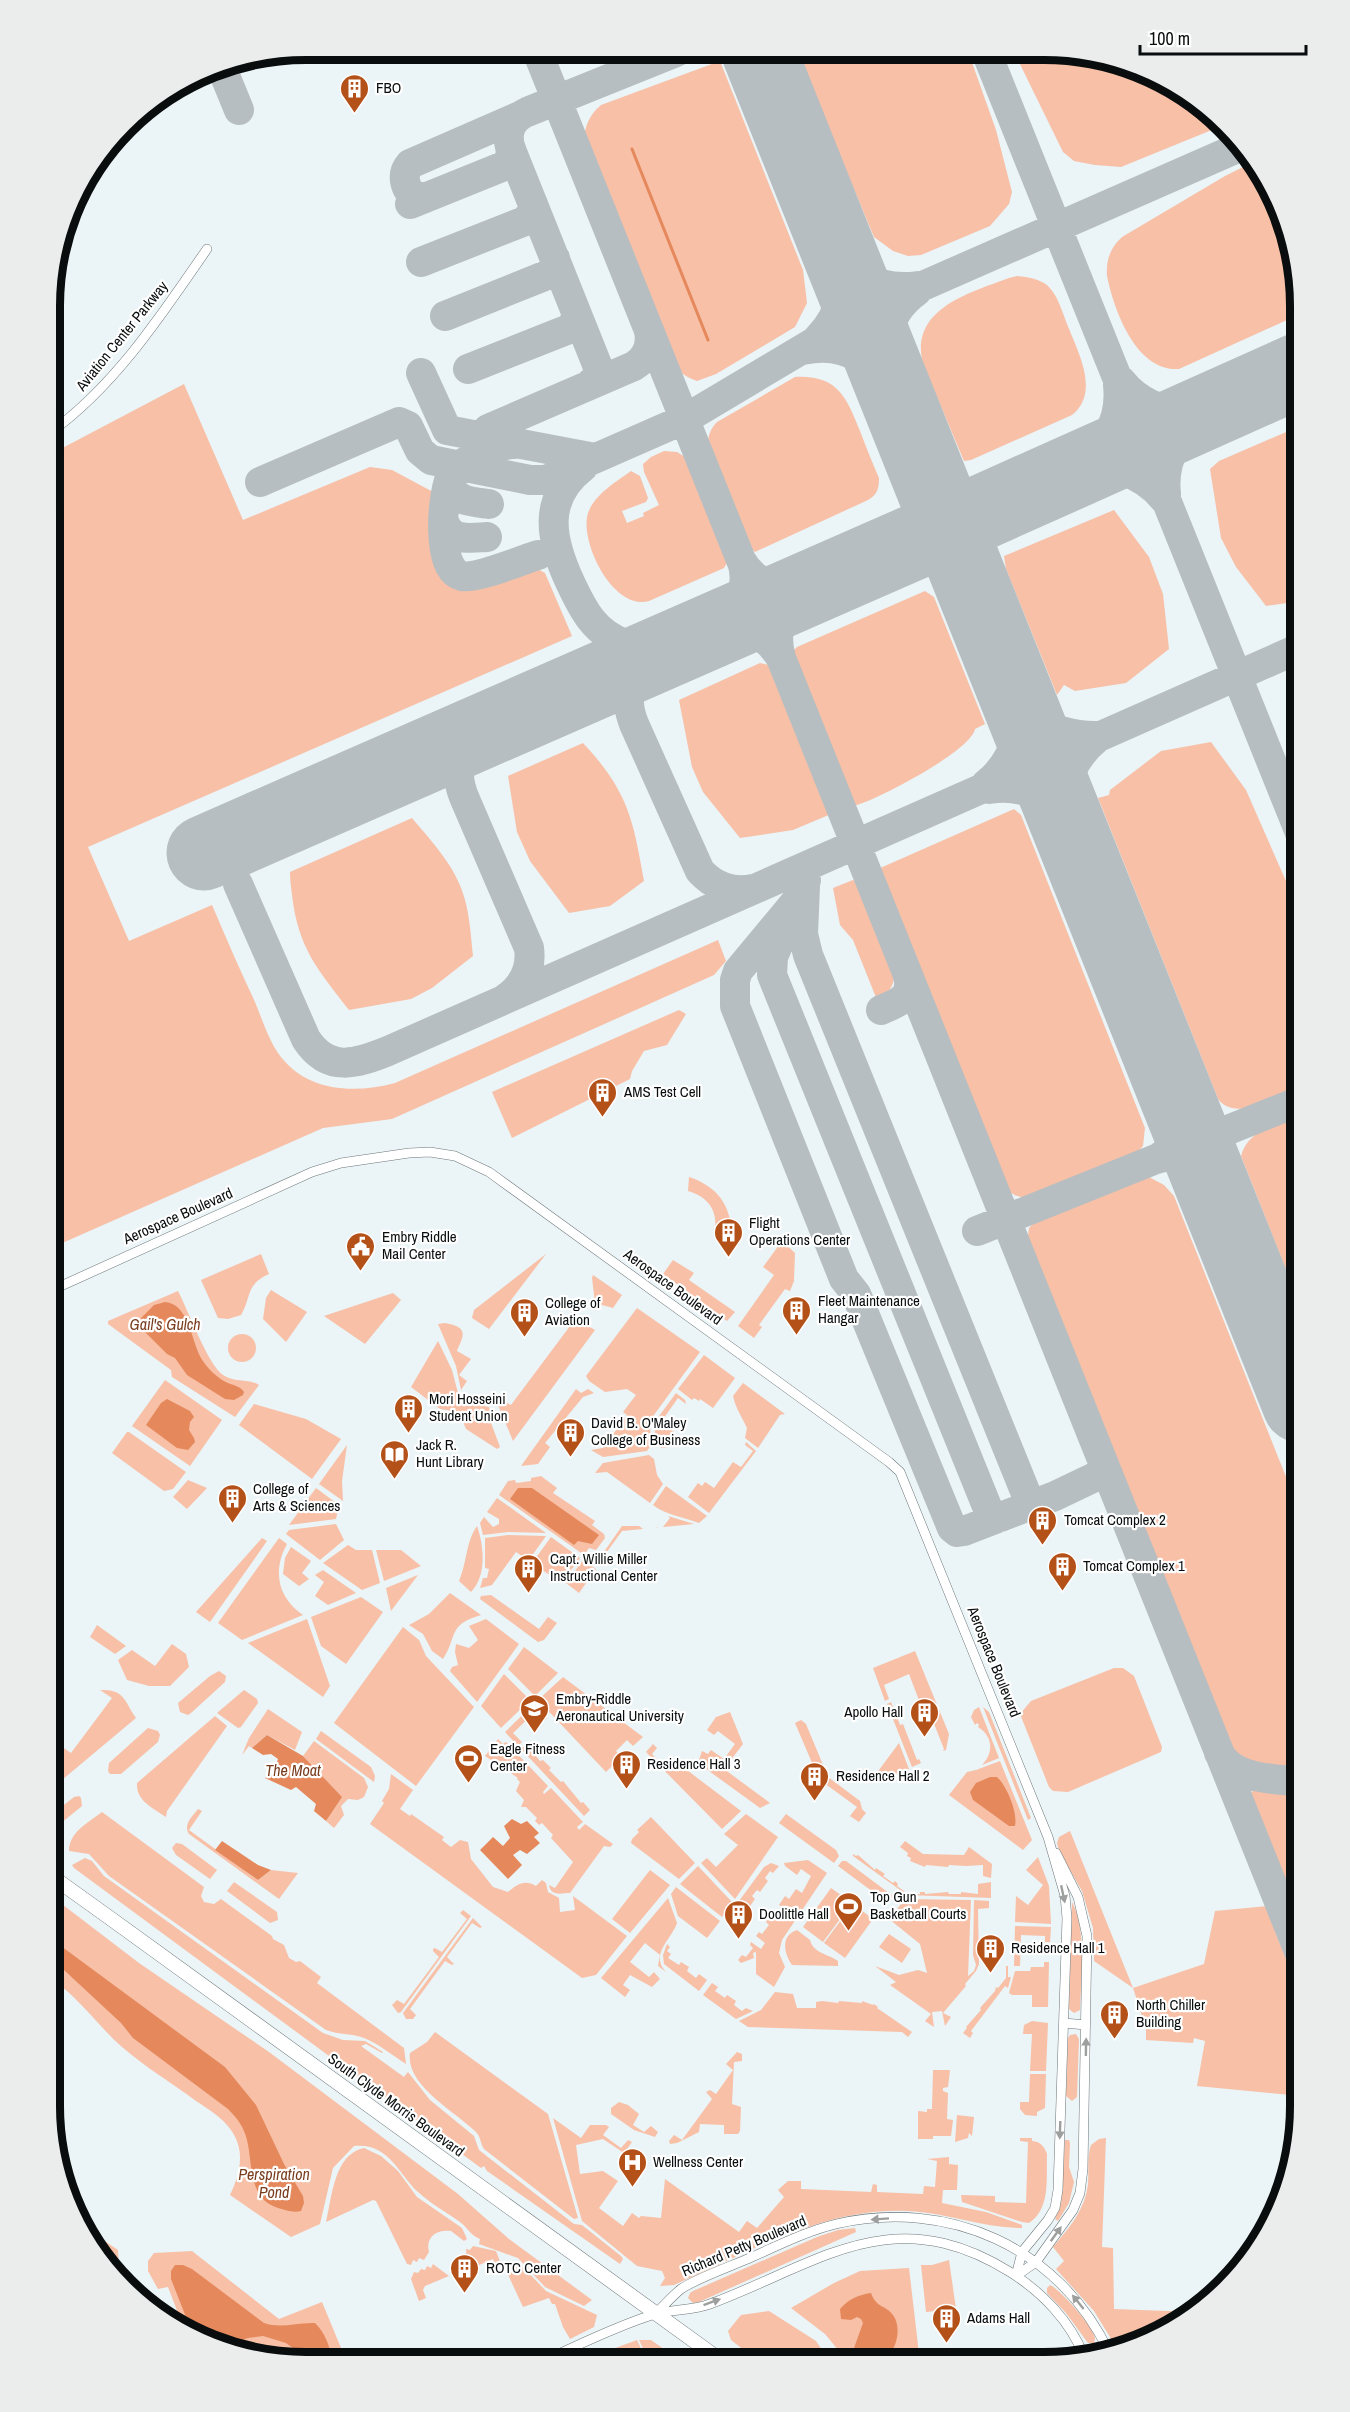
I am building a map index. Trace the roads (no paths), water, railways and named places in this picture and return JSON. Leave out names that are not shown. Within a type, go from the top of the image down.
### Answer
[{"type":"main road","name":"South Clyde Morris Boulevard","points":[[60,1882],[709,2352]]},
{"type":"street","name":"Aviation Center Parkway","points":[[60,425],[92,399],[105,384],[171,302],[207,249]]},
{"type":"street","name":"Aerospace Boulevard","points":[[60,1287],[327,1167],[398,1154],[430,1152],[452,1155],[489,1172],[799,1396],[900,1472],[1048,1837],[1070,1879],[1084,1916],[1087,1936],[1083,2169],[1080,2193],[1073,2210],[1036,2262],[1016,2276]]},
{"type":"street","name":"Aerospace Boulevard","points":[[1016,2276],[1022,2252],[1048,2220],[1054,2208],[1058,2190],[1067,1918],[1065,1896],[1048,1837]]},
{"type":"street","points":[[1064,2023],[1086,2025]]},
{"type":"street","name":"Richard Petty Boulevard","points":[[655,2314],[682,2289],[798,2236],[837,2224],[881,2218],[938,2220],[967,2226],[1022,2252],[1036,2262],[1059,2280],[1081,2306],[1104,2345]]},
{"type":"street","points":[[563,2352],[624,2324],[655,2314],[708,2305],[819,2256],[845,2247],[888,2239],[939,2242],[968,2252],[1016,2276],[1050,2304],[1064,2320],[1080,2349]]},
{"type":"water","name":"Gail's Gulch","points":[[165,1302],[173,1304],[184,1316],[206,1365],[220,1378],[241,1388],[243,1395],[234,1400],[225,1399],[187,1375],[175,1358],[167,1354],[144,1331],[141,1318],[154,1305]]},
{"type":"water","points":[[167,1399],[190,1411],[194,1417],[190,1422],[189,1430],[195,1442],[188,1450],[177,1448],[146,1425],[161,1403]]},
{"type":"water","points":[[518,1488],[532,1488],[599,1535],[592,1544],[578,1541],[574,1545],[510,1499]]},
{"type":"water","name":"The Moat","points":[[267,1735],[303,1756],[342,1797],[326,1821],[314,1811],[316,1804],[296,1787],[291,1790],[265,1778],[274,1772],[278,1759],[271,1754],[263,1755],[252,1748]]},
{"type":"water","points":[[990,1777],[997,1777],[1008,1793],[1015,1814],[1015,1826],[1009,1826],[973,1800],[970,1792],[976,1783]]},
{"type":"water","points":[[512,1819],[521,1824],[527,1821],[539,1833],[534,1837],[540,1843],[527,1854],[520,1850],[513,1855],[522,1865],[508,1879],[480,1850],[493,1837],[503,1846],[510,1838],[504,1826]]},
{"type":"water","points":[[222,1841],[258,1865],[271,1870],[258,1880],[215,1850]]},
{"type":"water","name":"Perspiration Pond","points":[[60,1945],[225,2067],[256,2105],[284,2164],[303,2196],[304,2203],[301,2211],[278,2208],[268,2204],[261,2197],[254,2180],[246,2135],[234,2116],[228,2109],[133,2038],[121,2023],[60,1966]]},
{"type":"water","points":[[175,2265],[183,2265],[192,2269],[264,2323],[283,2325],[315,2323],[321,2330],[330,2352],[297,2351],[286,2343],[263,2336],[236,2342],[197,2327],[188,2322],[171,2279],[171,2271]]},
{"type":"water","points":[[871,2293],[878,2304],[887,2309],[896,2320],[898,2332],[891,2352],[855,2352],[854,2348],[863,2323],[857,2317],[851,2320],[841,2319],[840,2309],[862,2295]]},
{"type":"waterway","points":[[632,149],[708,340]]},
{"type":"place","name":"FBO","points":[[355,114]]},
{"type":"place","name":"AMS Test Cell","points":[[603,1118]]},
{"type":"place","name":"Flight Operations Center","points":[[728,1258]]},
{"type":"place","name":"Embry Riddle Mail Center","points":[[361,1272]]},
{"type":"place","name":"Fleet Maintenance Hangar","points":[[797,1336]]},
{"type":"place","name":"College of Aviation","points":[[524,1338]]},
{"type":"place","name":"Mori Hosseini Student Union","points":[[408,1434]]},
{"type":"place","name":"David B. O'Maley College of Business","points":[[570,1458]]},
{"type":"place","name":"Jack R. Hunt Library","points":[[395,1480]]},
{"type":"place","name":"College of Arts & Sciences","points":[[232,1524]]},
{"type":"place","name":"Tomcat Complex 2","points":[[1043,1546]]},
{"type":"place","name":"Tomcat Complex 1","points":[[1062,1592]]},
{"type":"place","name":"Capt. Willie Miller Instructional Center","points":[[529,1594]]},
{"type":"place","name":"Embry-Riddle Aeronautical University","points":[[535,1734]]},
{"type":"place","name":"Apollo Hall","points":[[924,1738]]},
{"type":"place","name":"Eagle Fitness Center","points":[[469,1784]]},
{"type":"place","name":"Residence Hall 3","points":[[626,1790]]},
{"type":"place","name":"Residence Hall 2","points":[[815,1802]]},
{"type":"place","name":"Top Gun Basketball Courts","points":[[849,1932]]},
{"type":"place","name":"Doolittle Hall","points":[[738,1940]]},
{"type":"place","name":"Residence Hall 1","points":[[990,1974]]},
{"type":"place","name":"North Chiller Building","points":[[1115,2040]]},
{"type":"place","name":"Wellness Center","points":[[632,2188]]},
{"type":"place","name":"ROTC Center","points":[[465,2294]]},
{"type":"place","name":"Adams Hall","points":[[946,2344]]}]
